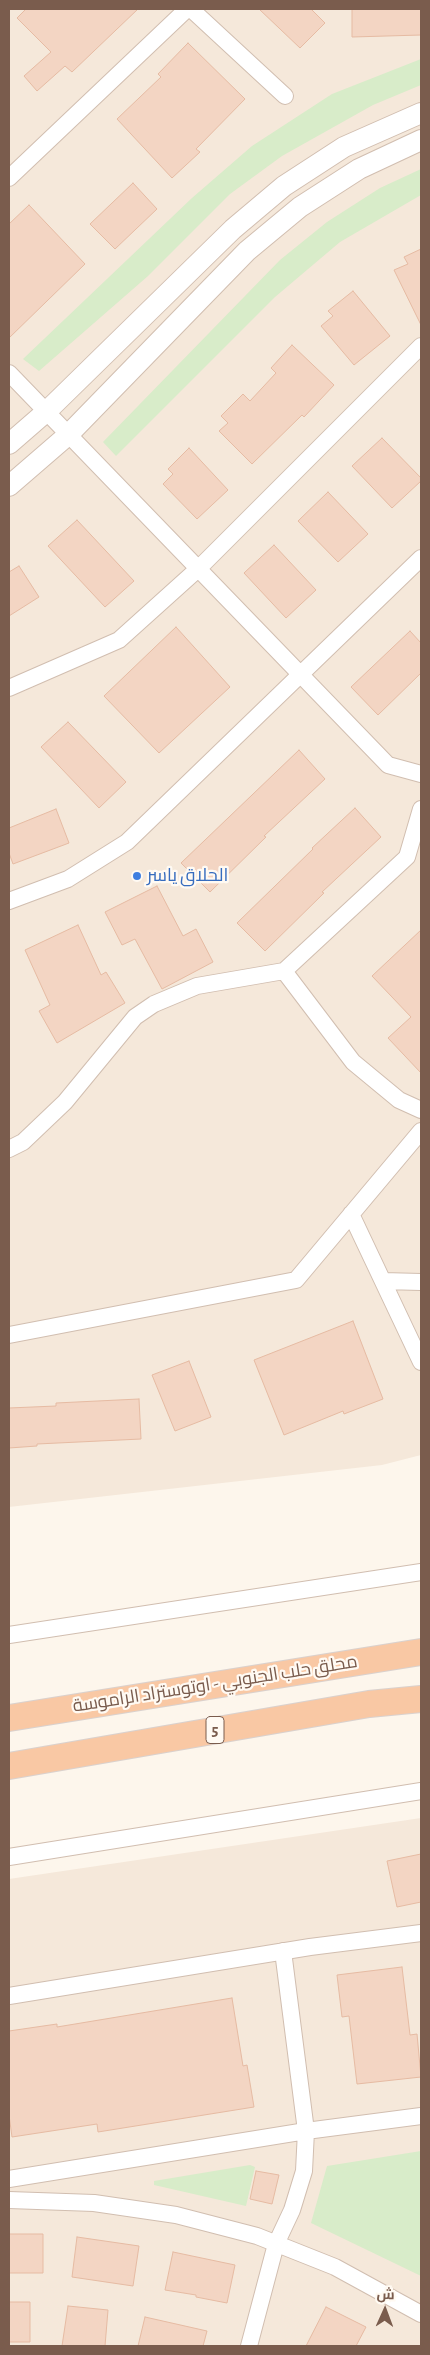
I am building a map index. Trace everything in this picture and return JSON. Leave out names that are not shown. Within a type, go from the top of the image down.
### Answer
[{"type":"highway","name":"محلق حلب الجنوبي - اوتوستراد الراموسة","points":[[9,1718],[421,1652]]},
{"type":"highway","name":"5","points":[[9,1766],[369,1704],[421,1699]]},
{"type":"street","points":[[9,178],[186,9]]},
{"type":"street","points":[[191,9],[285,96]]},
{"type":"street","points":[[9,444],[46,411],[233,229],[284,186],[344,147],[421,112]]},
{"type":"street","points":[[9,486],[68,435],[247,251],[292,213],[358,169],[421,140]]},
{"type":"street","points":[[9,688],[119,640],[199,568],[421,346]]},
{"type":"street","points":[[9,373],[388,765],[421,774]]},
{"type":"street","points":[[9,901],[68,879],[127,842],[421,558]]},
{"type":"street","points":[[9,1149],[23,1142],[65,1102],[135,1017],[147,1009],[197,986],[284,971],[407,857],[421,809]]},
{"type":"street","points":[[284,971],[352,1062],[400,1100],[421,1110]]},
{"type":"street","points":[[9,1336],[296,1280],[421,1131]]},
{"type":"street","points":[[351,1214],[421,1362]]},
{"type":"street","points":[[383,1281],[421,1282]]},
{"type":"street","points":[[9,1635],[421,1572]]},
{"type":"street","points":[[9,1856],[421,1791]]},
{"type":"street","points":[[9,1996],[283,1952],[421,1933]]},
{"type":"street","points":[[249,2346],[276,2244],[292,2210],[304,2171],[306,2131],[283,1952]]},
{"type":"street","points":[[9,2179],[306,2131],[421,2116]]},
{"type":"street","points":[[9,2200],[94,2203],[176,2215],[257,2236],[335,2267],[421,2314]]},
{"type":"shaded area","points":[[9,9],[421,9],[421,1455],[382,1465],[9,1507]]},
{"type":"shaded area","points":[[421,1818],[421,2346],[9,2346],[9,1879]]},
{"type":"green space","points":[[421,59],[421,85],[373,105],[282,156],[230,194],[148,276],[39,371],[23,359],[192,198],[252,146],[332,94]]},
{"type":"green space","points":[[421,169],[421,195],[340,242],[275,297],[116,456],[103,442],[280,260],[327,222],[380,188]]},
{"type":"green space","points":[[421,2151],[421,2276],[311,2223],[327,2166]]},
{"type":"green space","points":[[250,2165],[255,2167],[246,2206],[154,2185],[154,2181]]},
{"type":"building","points":[[26,9],[138,9],[72,72],[65,66],[37,91],[24,76],[51,52],[17,18]]},
{"type":"building","points":[[259,9],[311,9],[325,23],[300,48]]},
{"type":"building","points":[[352,9],[421,9],[421,35],[352,37]]},
{"type":"building","points":[[188,43],[245,99],[196,149],[200,152],[172,178],[117,119],[161,77],[158,74]]},
{"type":"building","points":[[133,183],[157,209],[115,249],[90,224]]},
{"type":"building","points":[[29,205],[85,264],[9,338],[9,224]]},
{"type":"building","points":[[421,249],[421,325],[394,270],[408,264],[404,257]]},
{"type":"building","points":[[353,291],[390,336],[354,365],[321,326],[333,316],[328,311]]},
{"type":"building","points":[[292,345],[334,385],[304,417],[302,415],[252,464],[219,431],[228,423],[221,416],[243,394],[250,401],[276,373],[271,368]]},
{"type":"building","points":[[382,438],[421,478],[421,481],[392,508],[352,466]]},
{"type":"building","points":[[189,448],[228,490],[197,519],[163,484],[173,474],[168,469]]},
{"type":"building","points":[[328,492],[368,534],[338,562],[298,521]]},
{"type":"building","points":[[77,520],[134,581],[105,607],[48,546]]},
{"type":"building","points":[[274,545],[316,590],[286,618],[244,573]]},
{"type":"building","points":[[19,566],[39,597],[9,616],[9,572]]},
{"type":"building","points":[[176,627],[230,687],[159,753],[104,696]]},
{"type":"building","points":[[410,631],[421,643],[421,673],[378,715],[351,687]]},
{"type":"building","points":[[68,722],[126,782],[99,808],[41,747]]},
{"type":"building","points":[[299,750],[325,779],[264,836],[266,837],[210,892],[181,863]]},
{"type":"building","points":[[355,808],[381,837],[322,892],[324,893],[265,951],[237,923]]},
{"type":"building","points":[[56,809],[69,843],[13,864],[9,853],[9,828]]},
{"type":"building","points":[[157,886],[183,936],[196,929],[213,962],[162,989],[135,939],[122,945],[105,912]]},
{"type":"building","points":[[78,925],[101,975],[106,972],[125,1003],[57,1043],[39,1011],[50,1005],[25,950]]},
{"type":"building","points":[[421,930],[421,1073],[388,1038],[411,1017],[372,976]]},
{"type":"building","points":[[353,1321],[383,1399],[344,1414],[343,1411],[284,1435],[254,1360]]},
{"type":"building","points":[[189,1361],[211,1417],[175,1431],[152,1375]]},
{"type":"building","points":[[139,1399],[141,1439],[37,1444],[37,1446],[9,1448],[9,1408],[56,1406],[56,1403]]},
{"type":"building","points":[[421,1854],[421,1902],[397,1907],[387,1861]]},
{"type":"building","points":[[402,1967],[410,2035],[417,2034],[421,2077],[357,2084],[349,2016],[342,2017],[337,1975]]},
{"type":"building","points":[[232,1998],[243,2066],[247,2065],[254,2107],[98,2132],[97,2124],[12,2137],[9,2115],[9,2031],[57,2024],[57,2027]]},
{"type":"building","points":[[256,2171],[279,2175],[272,2204],[250,2199]]},
{"type":"building","points":[[9,2234],[43,2234],[43,2273],[9,2273]]},
{"type":"building","points":[[77,2237],[139,2246],[133,2286],[72,2277]]},
{"type":"building","points":[[173,2252],[235,2265],[227,2303],[165,2290]]},
{"type":"building","points":[[9,2302],[30,2302],[30,2342],[9,2342]]},
{"type":"building","points":[[68,2306],[108,2310],[105,2346],[62,2346]]},
{"type":"building","points":[[326,2307],[366,2327],[356,2346],[306,2346]]},
{"type":"building","points":[[145,2317],[207,2331],[203,2346],[138,2346]]},
{"type":"place","name":"الحلاق ياسر","points":[[137,876]]}]
